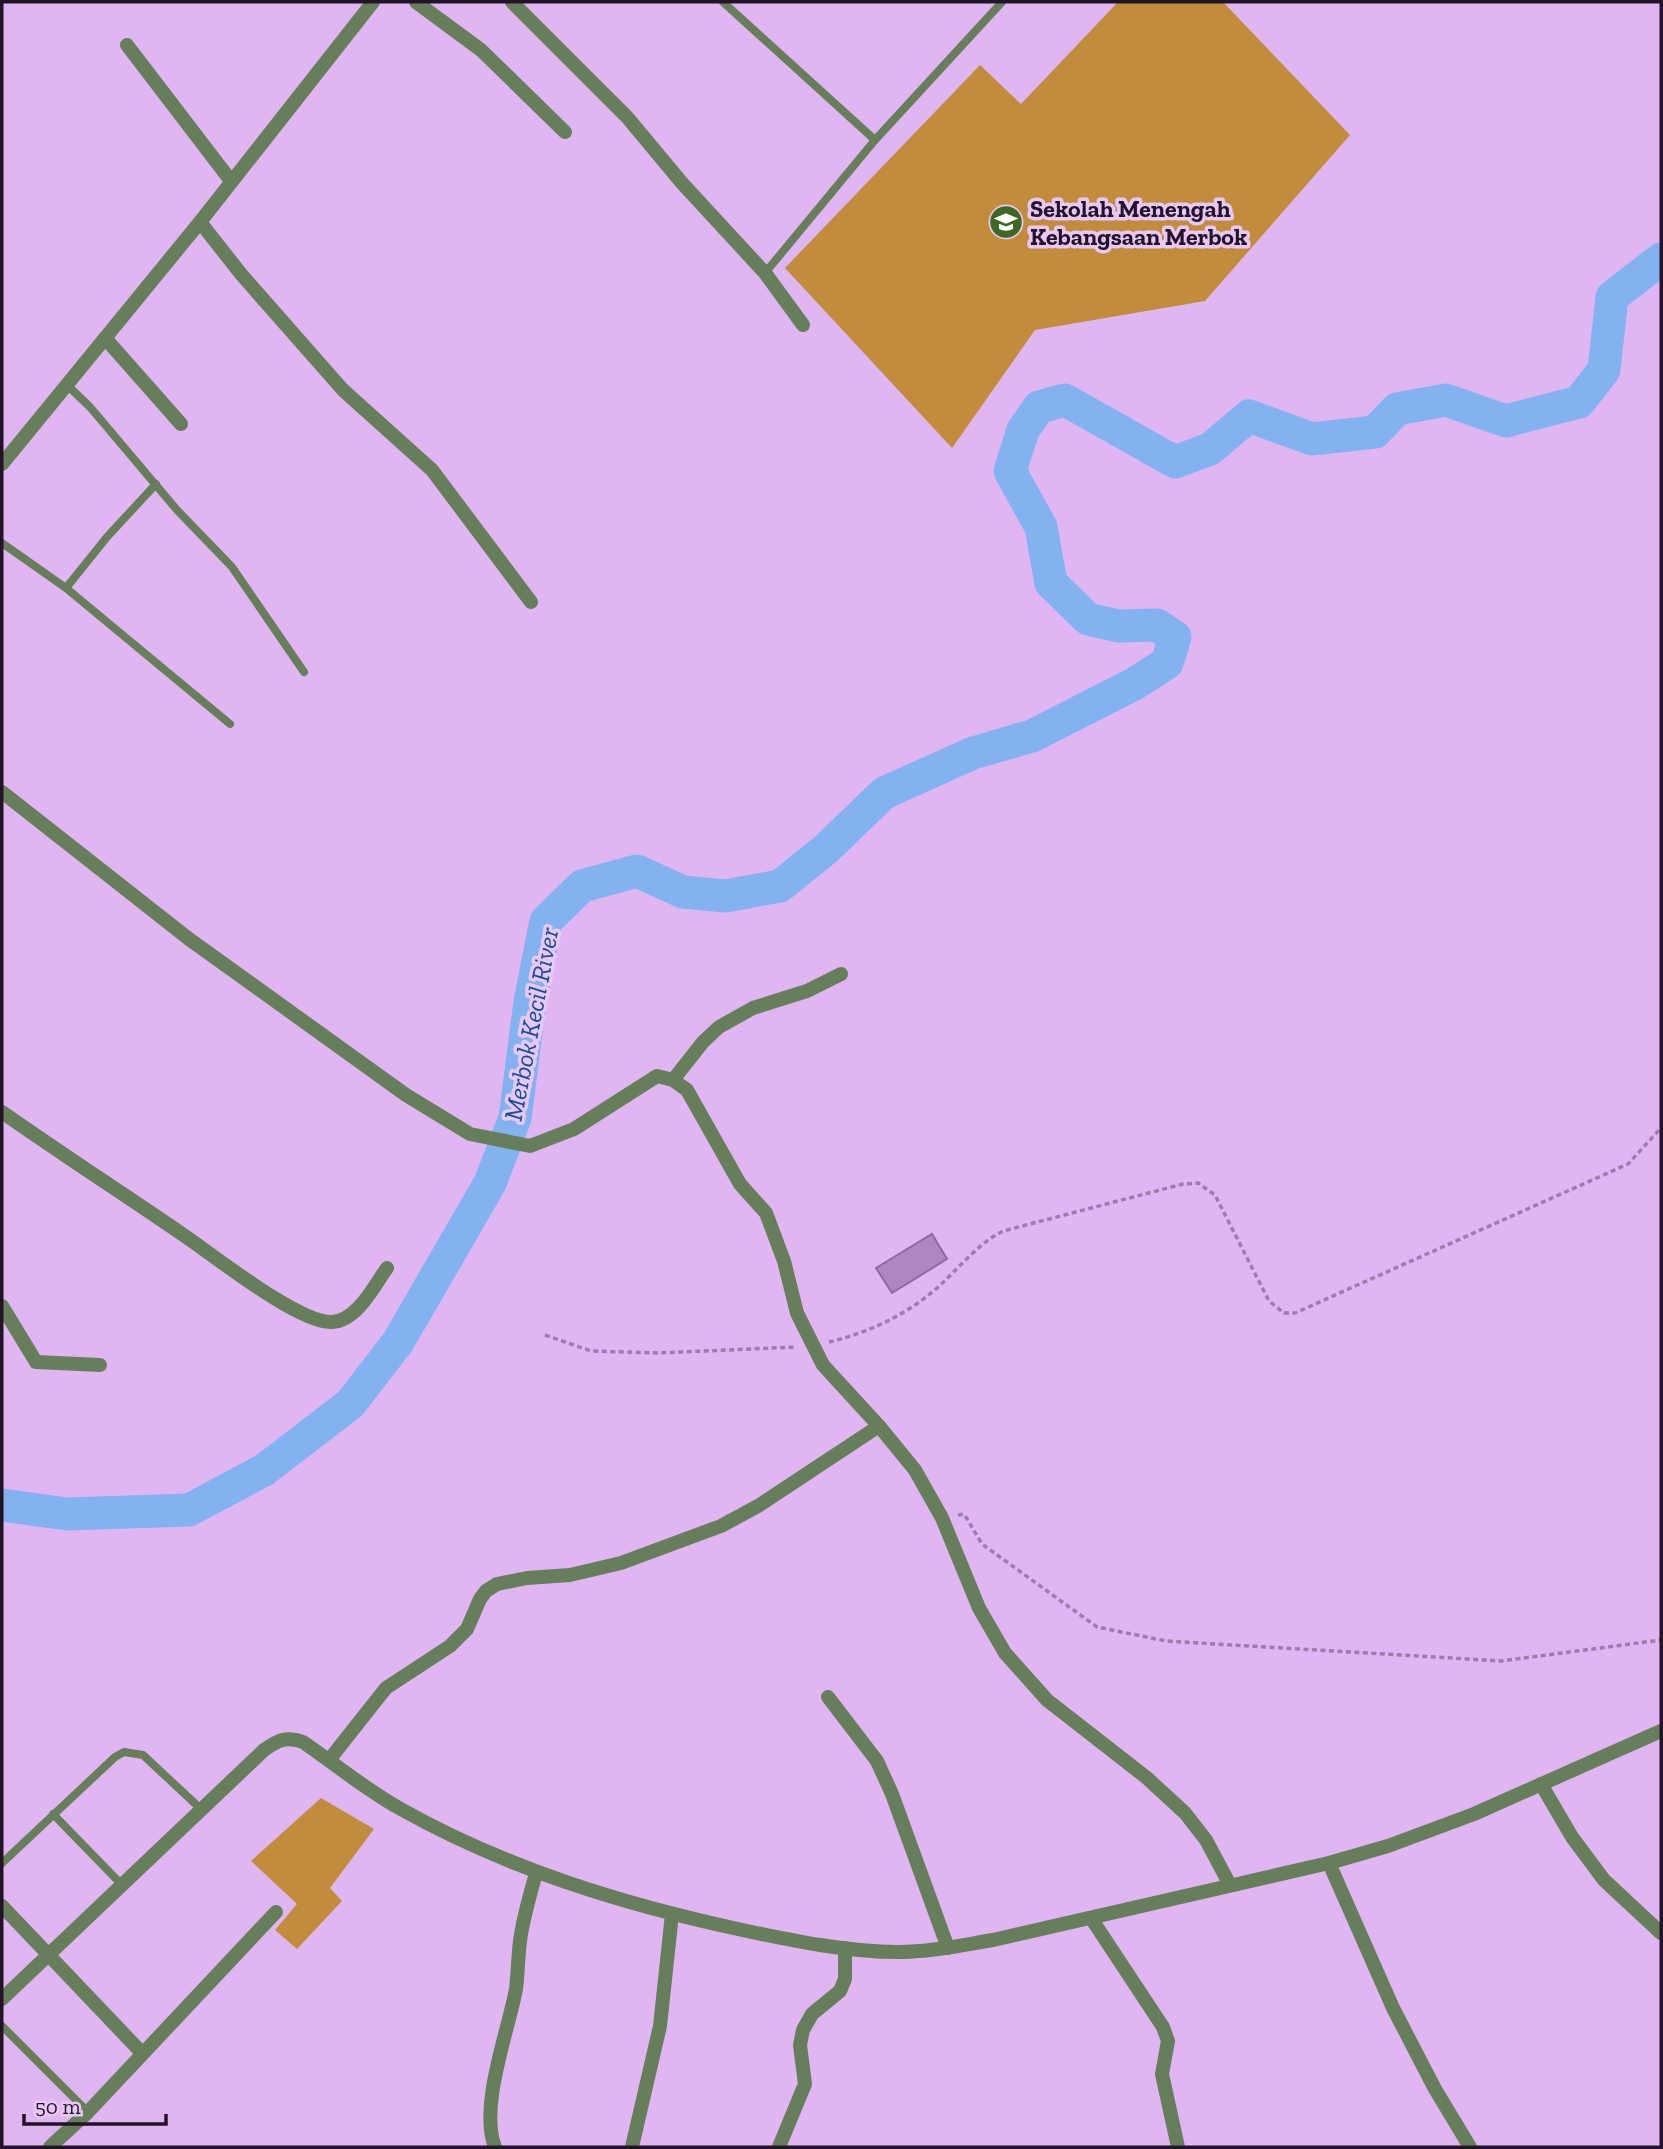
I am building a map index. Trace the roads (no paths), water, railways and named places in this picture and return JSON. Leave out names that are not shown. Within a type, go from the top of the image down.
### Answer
[{"type":"street","points":[[2,464],[200,222],[373,2]]},
{"type":"street","points":[[416,2],[481,50],[565,132]]},
{"type":"street","points":[[512,2],[606,95],[765,273],[803,326]]},
{"type":"street","points":[[127,45],[231,181]]},
{"type":"street","points":[[200,222],[343,390],[432,471],[531,602]]},
{"type":"street","points":[[105,338],[181,424]]},
{"type":"street","points":[[2,792],[189,939],[406,1094],[470,1134],[530,1146],[575,1129],[657,1076],[673,1080],[687,1090],[740,1184],[766,1213],[784,1261],[797,1313],[812,1346],[823,1365],[915,1470],[942,1518],[979,1608],[1005,1653],[1047,1700],[1106,1744],[1168,1796],[1206,1840],[1230,1885]]},
{"type":"street","points":[[673,1080],[703,1042],[719,1027],[752,1007],[807,991],[841,974]]},
{"type":"street","points":[[2,1112],[273,1298],[321,1321],[333,1322],[355,1311],[387,1268]]},
{"type":"street","points":[[2,1306],[36,1362],[100,1365]]},
{"type":"street","points":[[329,1760],[386,1688],[450,1646],[467,1629],[480,1599],[497,1584],[527,1578],[570,1575],[621,1563],[721,1526],[758,1506],[879,1426]]},
{"type":"street","points":[[828,1697],[877,1761],[892,1794],[948,1948]]},
{"type":"street","points":[[2,1998],[264,1750],[283,1738],[303,1742],[401,1809],[536,1873],[585,1890],[672,1914],[800,1942],[898,1952],[948,1948],[1329,1863],[1388,1846],[1474,1814],[1661,1731]]},
{"type":"street","points":[[1541,1784],[1572,1837],[1604,1880],[1661,1933]]},
{"type":"street","points":[[1329,1863],[1393,2008],[1470,2147]]},
{"type":"street","points":[[495,2147],[489,2127],[491,2111],[515,1991],[520,1941],[536,1873]]},
{"type":"street","points":[[2,1906],[142,2053]]},
{"type":"street","points":[[50,2147],[88,2112],[276,1912]]},
{"type":"street","points":[[632,2147],[660,2026],[672,1914]]},
{"type":"street","points":[[1091,1917],[1163,2027],[1168,2041],[1162,2074],[1178,2147]]},
{"type":"street","points":[[779,2147],[805,2084],[800,2045],[803,2030],[812,2014],[840,1991],[845,1979],[845,1948]]},
{"type":"street","points":[[1457,2147],[1458,2129]]},
{"type":"lane","points":[[723,2],[875,140]]},
{"type":"lane","points":[[765,273],[875,140],[1002,2]]},
{"type":"lane","points":[[67,385],[177,510],[232,567],[304,672]]},
{"type":"lane","points":[[66,588],[107,537],[156,484]]},
{"type":"lane","points":[[2,543],[66,588],[230,724]]},
{"type":"lane","points":[[2,1863],[124,1752],[142,1755],[202,1810]]},
{"type":"lane","points":[[53,1814],[122,1886]]},
{"type":"lane","points":[[2,2026],[88,2112]]},
{"type":"waterway","name":"Merbok Kecil River","points":[[2,1505],[67,1514],[189,1510],[264,1470],[350,1404],[398,1342],[490,1183],[515,1118],[530,1002],[546,921],[582,886],[637,871],[683,892],[725,896],[780,886],[826,849],[884,793],[973,753],[1032,736],[1134,684],[1167,663],[1175,637],[1157,625],[1118,626],[1088,619],[1051,583],[1041,527],[1010,471],[1023,430],[1039,407],[1065,400],[1175,462],[1210,449],[1249,416],[1312,439],[1375,432],[1397,409],[1446,400],[1506,421],[1579,402],[1604,370],[1612,297],[1661,259]]},
{"type":"place","name":"Sekolah Menengah Kebangsaan Merbok","points":[[1006,222]]}]
